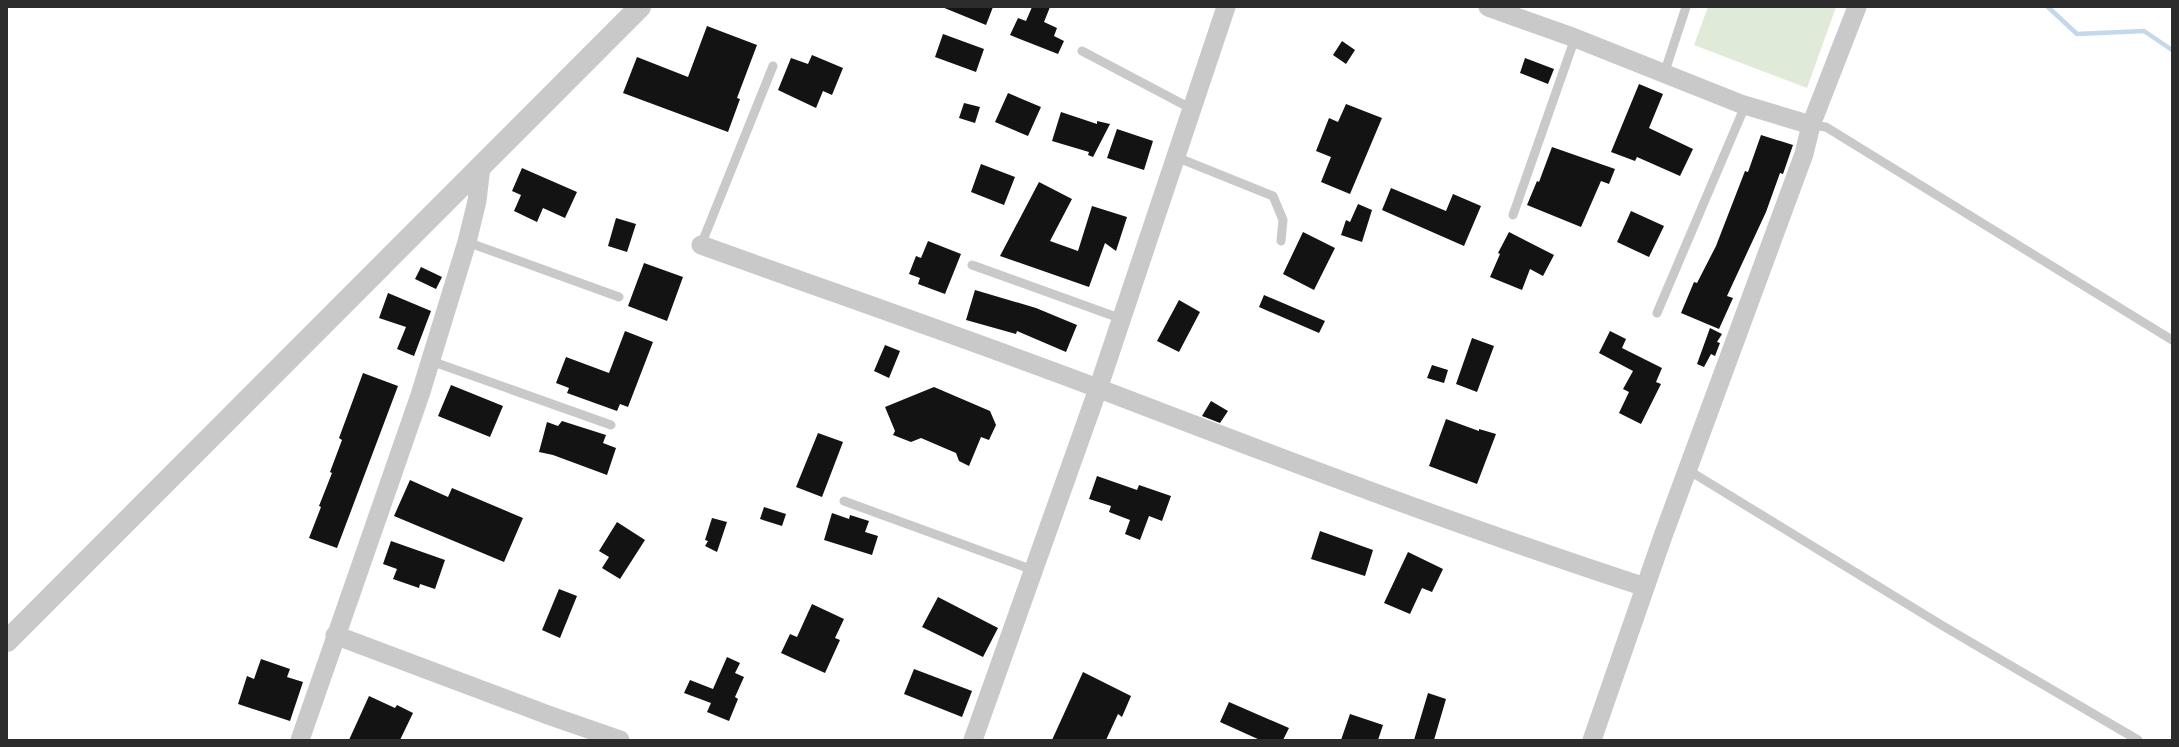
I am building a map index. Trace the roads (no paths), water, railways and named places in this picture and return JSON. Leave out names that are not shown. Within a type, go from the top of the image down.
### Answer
[{"type":"street","points":[[7,641],[209,437],[481,168],[640,7]]},
{"type":"street","points":[[973,740],[1098,389],[1226,7]]},
{"type":"street","points":[[1488,7],[1575,38],[1745,106],[1811,125]]},
{"type":"street","points":[[1592,740],[1645,587],[1804,154],[1811,125],[1857,7]]},
{"type":"street","points":[[300,740],[335,635],[431,361],[478,201],[481,168]]},
{"type":"street","points":[[701,245],[1098,389],[1236,443],[1510,543],[1645,587]]},
{"type":"street","points":[[335,635],[548,715],[620,740]]},
{"type":"lane","points":[[1664,74],[1686,7]]},
{"type":"lane","points":[[1513,215],[1575,38]]},
{"type":"lane","points":[[1082,51],[1192,109]]},
{"type":"lane","points":[[701,245],[773,66]]},
{"type":"lane","points":[[1657,313],[1745,106]]},
{"type":"lane","points":[[1811,125],[1826,127],[2172,340]]},
{"type":"lane","points":[[1176,157],[1273,196],[1283,220],[1281,241]]},
{"type":"lane","points":[[467,242],[619,297]]},
{"type":"lane","points":[[972,265],[1122,318]]},
{"type":"lane","points":[[431,361],[612,426]]},
{"type":"lane","points":[[1688,470],[1943,626],[2138,740]]},
{"type":"lane","points":[[844,501],[1033,570]]},
{"type":"waterway","points":[[2048,7],[2077,34],[2144,31],[2172,50]]}]
